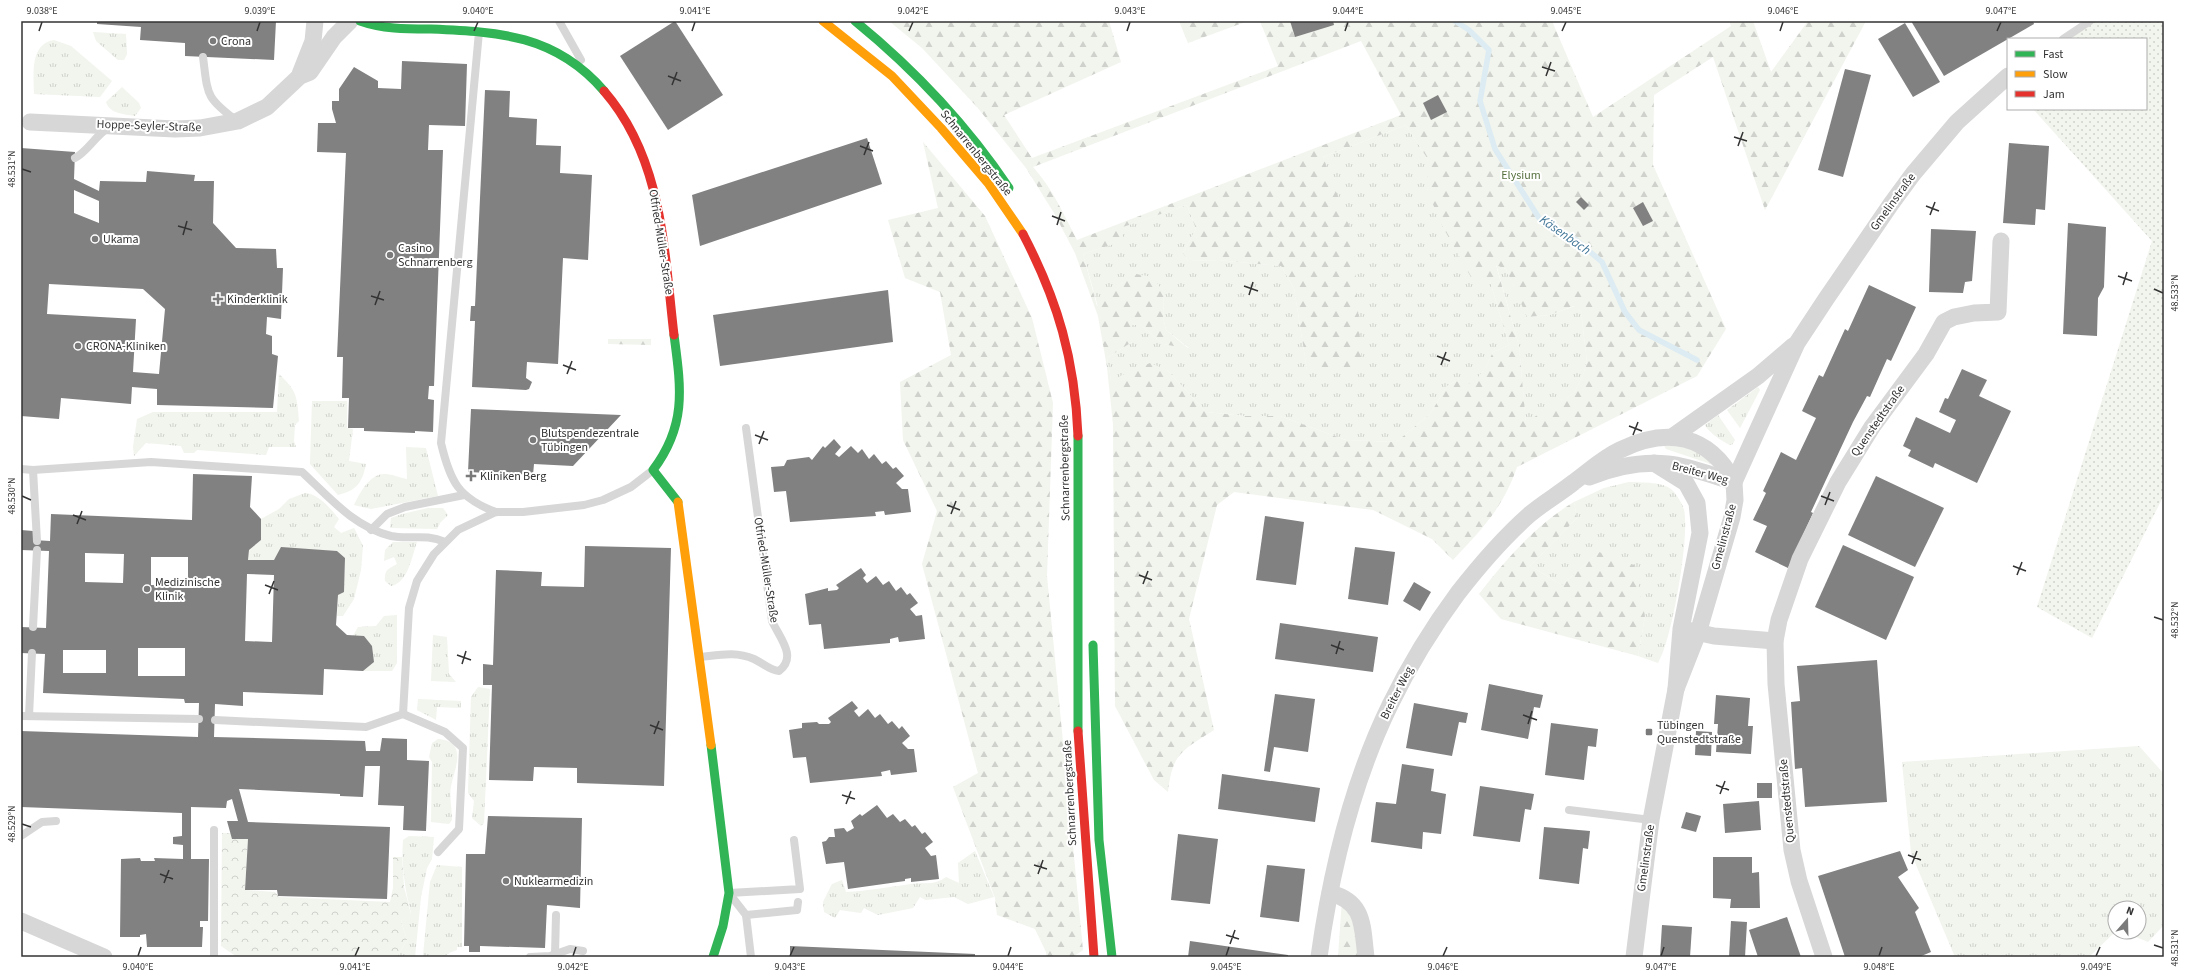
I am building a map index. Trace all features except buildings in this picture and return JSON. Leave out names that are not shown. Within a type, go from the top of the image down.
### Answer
[{"type":"street","name":"Hoppe-Seyler-Straße","points":[[300,76],[312,41],[315,21]]},
{"type":"street","name":"Hoppe-Seyler-Straße","points":[[30,122],[200,128],[238,121],[267,107],[300,76],[310,72],[334,37],[350,21]]},
{"type":"street","name":"Otfried-Müller-Straße","points":[[360,21],[390,27],[503,33],[529,39],[553,49],[588,74],[614,104],[632,133],[648,170],[660,224],[677,366],[680,406],[673,437],[667,451],[654,470]]},
{"type":"street","name":"Schnarrenbergstraße","points":[[822,21],[892,76],[941,128],[988,183],[1028,245],[1043,273],[1059,317],[1071,366],[1078,434],[1078,751],[1094,957]]},
{"type":"street","name":"Schnarrenbergstraße","points":[[855,21],[905,64],[940,101],[980,148],[1016,200]]},
{"type":"street","name":"Gmelinstraße","points":[[1676,689],[1698,633],[1732,517],[1735,500],[1734,482],[1797,343],[1913,174],[1957,122],[2007,77]]},
{"type":"street","name":"Quenstedtstraße","points":[[1824,957],[1805,902],[1792,850],[1776,684],[1775,641],[1785,598],[1819,518],[1872,427],[1926,354],[1944,322],[1954,317],[1974,313],[1998,312],[2001,242]]},
{"type":"street","name":"Gmelinstraße","points":[[1672,436],[1758,376],[1797,343]]},
{"type":"street","name":"Breiter Weg","points":[[1319,957],[1330,893],[1343,836],[1364,767],[1389,707],[1418,652],[1459,592],[1510,533],[1530,514],[1619,450],[1651,439],[1672,436],[1693,440],[1714,454],[1726,466],[1734,482]]},
{"type":"street","name":"Gmelinstraße","points":[[1634,957],[1651,820],[1676,689],[1681,629],[1699,540],[1700,518],[1697,503],[1686,483],[1654,463]]},
{"type":"street","name":"Breiter Weg","points":[[1573,483],[1623,466],[1654,463],[1682,466],[1734,482]]},
{"type":"street","points":[[654,470],[678,500],[700,657],[729,893],[723,926],[713,957]]},
{"type":"street","points":[[1681,629],[1698,633],[1775,641]]},
{"type":"street","points":[[1092,634],[1095,758],[1099,828],[1105,908],[1112,957]]},
{"type":"street","points":[[1330,893],[1348,900],[1356,906],[1366,957]]},
{"type":"street","points":[[21,921],[104,957]]},
{"type":"lane","points":[[559,21],[588,74]]},
{"type":"lane","points":[[2064,38],[2090,21]]},
{"type":"lane","points":[[480,32],[441,443],[452,479],[464,496],[480,506],[496,512]]},
{"type":"lane","points":[[203,57],[208,92],[212,100],[238,121]]},
{"type":"lane","points":[[75,158],[82,155],[95,138],[112,126]]},
{"type":"lane","name":"Otfried-Müller-Straße","points":[[700,657],[737,654],[754,659],[772,670],[779,671],[784,667],[787,660],[784,640],[778,635],[772,622],[746,428]]},
{"type":"lane","points":[[21,469],[33,470],[151,462],[302,472],[339,508],[371,530],[393,536],[434,537],[445,542]]},
{"type":"lane","points":[[33,470],[38,541]]},
{"type":"lane","name":"Otfried-Müller-Straße","points":[[403,714],[409,608],[417,581],[424,567],[445,542],[458,530],[496,512],[523,512],[584,505],[603,500],[631,487],[654,470]]},
{"type":"lane","points":[[371,530],[387,514],[405,507],[464,496]]},
{"type":"lane","points":[[33,627],[37,550]]},
{"type":"lane","points":[[32,653],[25,716],[199,719]]},
{"type":"lane","points":[[215,720],[366,727],[403,714],[445,732],[463,748],[459,829],[438,852]]},
{"type":"lane","points":[[1569,810],[1651,820]]},
{"type":"lane","points":[[21,836],[42,822],[56,821]]},
{"type":"lane","points":[[214,830],[214,957]]},
{"type":"lane","points":[[729,893],[800,889],[794,840]]},
{"type":"lane","points":[[729,893],[746,915],[751,957]]},
{"type":"lane","points":[[746,915],[797,910],[798,902]]},
{"type":"lane","points":[[555,954],[556,915]]},
{"type":"lane","points":[[530,957],[550,956],[570,949],[583,951]]},
{"type":"green space","name":"Elysium","points":[[889,21],[1109,21],[1121,62],[1004,115],[1032,158],[1278,66],[1260,21],[1552,21],[1593,117],[1731,26],[1729,21],[1753,21],[1771,72],[1808,21],[1866,21],[1765,210],[1713,57],[1654,95],[1653,165],[1726,329],[1697,376],[1517,467],[1505,494],[1491,517],[1453,560],[1432,539],[1373,510],[1234,492],[1217,505],[1189,619],[1214,730],[1187,748],[1181,754],[1173,769],[1168,792],[1154,780],[1115,706],[1113,424],[1107,367],[1098,316],[1075,253],[1054,213],[1026,168],[977,107],[922,48]],"holes":[[[1361,41],[1401,115],[1077,240],[1052,193],[1033,167]],[[1406,125],[1427,158],[1427,189],[1440,222],[1472,279],[1490,281],[1509,345],[1493,352],[1485,368],[1473,384],[1456,381],[1447,386],[1430,414],[1396,442],[1346,440],[1280,416],[1245,416],[1206,412],[1167,370],[1150,363],[1111,380],[1107,358],[1132,342],[1132,325],[1141,325],[1163,344],[1189,349],[1166,330],[1163,317],[1164,293],[1153,277],[1136,274],[1123,282],[1097,306],[1083,254],[1123,241],[1123,227],[1187,205],[1196,229],[1183,253],[1188,261],[1218,260],[1281,266],[1294,288],[1307,370],[1362,369],[1353,236],[1323,157]],[[1496,265],[1506,269],[1527,317],[1549,315],[1574,306],[1581,312],[1587,362],[1583,375],[1574,393],[1526,422],[1519,346]]]},
{"type":"green space","points":[[1179,21],[1248,21],[1188,43]]},
{"type":"green space","points":[[2090,21],[2164,21],[2164,495],[2092,638],[2037,607],[2152,241],[2034,110],[2147,110],[2147,38],[2064,38]]},
{"type":"green space","points":[[93,32],[126,34],[127,54],[124,60],[118,60],[96,41]]},
{"type":"green space","points":[[54,40],[71,46],[112,81],[100,97],[34,94],[34,70],[37,54],[40,48],[46,43]]},
{"type":"green space","points":[[122,87],[139,103],[141,108],[135,116],[114,111],[106,102]]},
{"type":"green space","points":[[1406,125],[1427,158],[1427,189],[1490,281],[1509,345],[1493,352],[1485,368],[1473,385],[1456,381],[1447,386],[1430,414],[1396,442],[1346,440],[1280,416],[1245,416],[1206,412],[1167,370],[1111,380],[1107,358],[1132,342],[1132,325],[1141,325],[1163,344],[1189,348],[1166,330],[1163,317],[1164,293],[1123,282],[1098,307],[1083,254],[1122,241],[1122,227],[1187,205],[1196,229],[1183,253],[1188,261],[1218,260],[1281,266],[1294,288],[1307,370],[1333,185],[1323,157]]},
{"type":"green space","points":[[923,142],[985,216],[1032,318],[1053,403],[1047,576],[1083,950],[1073,957],[1046,957],[1046,952],[1035,929],[997,915],[995,898],[953,787],[978,773],[922,564],[937,511],[903,440],[900,382],[951,355],[940,292],[905,278],[888,220],[938,208]]},
{"type":"green space","points":[[1496,264],[1506,269],[1528,317],[1549,315],[1575,306],[1581,312],[1587,362],[1583,375],[1574,393],[1526,423],[1519,346]]},
{"type":"green space","points":[[608,339],[651,339],[651,345],[608,344]]},
{"type":"green space","points":[[279,374],[293,390],[297,400],[299,421],[295,425],[294,441],[296,447],[269,447],[266,455],[197,450],[194,453],[184,453],[181,446],[146,443],[134,456],[133,447],[137,419],[153,412],[277,412]]},
{"type":"green space","points":[[1758,387],[1760,390],[1740,428],[1727,410]]},
{"type":"green space","points":[[312,401],[347,401],[347,428],[353,429],[349,461],[366,464],[363,476],[358,485],[350,491],[338,495],[310,464]]},
{"type":"green space","points":[[1718,415],[1735,440],[1732,445],[1726,443],[1706,428],[1705,425]]},
{"type":"green space","points":[[1663,443],[1674,443],[1700,451],[1711,464],[1666,449]]},
{"type":"green space","points":[[406,447],[426,448],[438,496],[371,509],[354,505],[366,485],[374,477],[385,474],[407,479]]},
{"type":"green space","points":[[1629,482],[1659,484],[1669,488],[1678,497],[1684,510],[1685,523],[1682,564],[1674,612],[1669,633],[1658,663],[1638,656],[1645,616],[1599,552],[1562,585],[1530,566],[1577,518],[1574,502],[1604,488]]},
{"type":"green space","points":[[305,493],[320,499],[332,511],[339,519],[334,527],[341,533],[354,528],[363,546],[361,570],[354,599],[343,616],[337,616],[338,595],[344,591],[345,558],[337,551],[274,560],[248,560],[249,550],[261,540],[261,519],[279,509],[289,499]]},
{"type":"green space","points":[[1574,502],[1577,518],[1530,566],[1562,585],[1599,552],[1634,565],[1645,616],[1638,656],[1501,619],[1479,594],[1522,544],[1547,521]]},
{"type":"green space","points":[[428,508],[443,508],[448,515],[440,523],[437,529],[390,528],[391,518]]},
{"type":"green space","points":[[393,542],[417,542],[411,561],[402,580],[391,586],[385,581],[385,574],[389,569],[397,564],[394,557],[384,561],[385,550]]},
{"type":"green space","points":[[397,615],[397,663],[392,671],[363,671],[374,662],[372,646],[364,636],[353,636],[358,627],[376,626],[384,616]]},
{"type":"green space","points":[[433,635],[447,637],[449,674],[456,682],[431,681]]},
{"type":"green space","points":[[478,687],[490,689],[484,823],[481,826],[472,818],[474,801],[468,793],[471,697]]},
{"type":"green space","points":[[418,699],[461,701],[461,708],[437,707],[436,720],[417,710]]},
{"type":"green space","points":[[438,739],[447,741],[453,745],[457,756],[457,764],[450,790],[452,820],[449,824],[431,822],[432,762],[429,757],[432,743]]},
{"type":"green space","points":[[2139,746],[2164,774],[2164,925],[2148,942],[2143,940],[2147,940],[2147,900],[2107,900],[2107,940],[2089,957],[1955,957],[1911,853],[1902,762]]},
{"type":"green space","points":[[222,833],[231,833],[248,839],[245,890],[275,892],[279,897],[390,902],[393,888],[393,857],[402,857],[404,887],[411,914],[401,921],[407,940],[397,957],[237,957],[221,946]]},
{"type":"green space","points":[[409,836],[434,837],[432,859],[427,868],[421,897],[415,957],[397,957],[407,940],[401,921],[411,913],[403,868],[403,840]]},
{"type":"green space","points":[[975,851],[994,897],[968,904],[954,897],[926,900],[920,897],[913,908],[878,915],[864,908],[861,913],[840,910],[835,918],[824,912],[823,902],[832,884],[842,880],[846,892],[915,883],[933,883],[946,877],[959,883],[958,863]]},
{"type":"green space","points":[[437,865],[462,867],[462,947],[457,947],[457,950],[444,957],[423,956],[430,882]]},
{"type":"green space","points":[[1342,899],[1347,902],[1362,957],[1338,957]]},
{"type":"waterway","name":"Käsenbach","points":[[1455,21],[1469,30],[1489,50],[1480,101],[1495,149],[1541,221],[1575,239],[1602,262],[1625,312],[1639,330],[1697,360]]},
{"type":"traffic: fast","points":[[360,21],[385,27],[479,32],[524,40],[545,47],[566,58],[585,72],[604,91]]},
{"type":"traffic: fast","points":[[855,21],[919,78],[957,120],[1009,188]]},
{"type":"traffic: fast","points":[[674,335],[678,372],[679,406],[672,437],[653,470],[678,502]]},
{"type":"traffic: fast","points":[[1078,436],[1078,731]]},
{"type":"traffic: fast","points":[[1093,645],[1099,840],[1112,957]]},
{"type":"traffic: fast","points":[[711,745],[729,893],[723,926],[713,957]]},
{"type":"traffic: slow","points":[[823,21],[892,76],[941,128],[988,183],[1023,234]]},
{"type":"traffic: slow","points":[[678,502],[711,745]]},
{"type":"traffic: jam","points":[[604,91],[624,118],[638,146],[649,176],[663,238],[674,335]]},
{"type":"traffic: jam","points":[[1023,234],[1046,283],[1055,307],[1069,356],[1078,436]]},
{"type":"traffic: jam","points":[[1078,731],[1094,957]]},
{"type":"place","name":"Crona","points":[[213,41]]},
{"type":"place","name":"Ukama","points":[[95,239]]},
{"type":"place","name":"Casino Schnarrenberg","points":[[390,255]]},
{"type":"place","name":"Kinderklinik","points":[[218,299]]},
{"type":"place","name":"CRONA-Kliniken","points":[[78,346]]},
{"type":"place","name":"Blutspendezentrale Tübingen","points":[[533,440]]},
{"type":"place","name":"Kliniken Berg","points":[[471,476]]},
{"type":"place","name":"Medizinische Klinik","points":[[147,589]]},
{"type":"place","name":"Tübingen Quenstedtstraße","points":[[1649,732]]},
{"type":"place","name":"Nuklearmedizin","points":[[506,881]]}]
